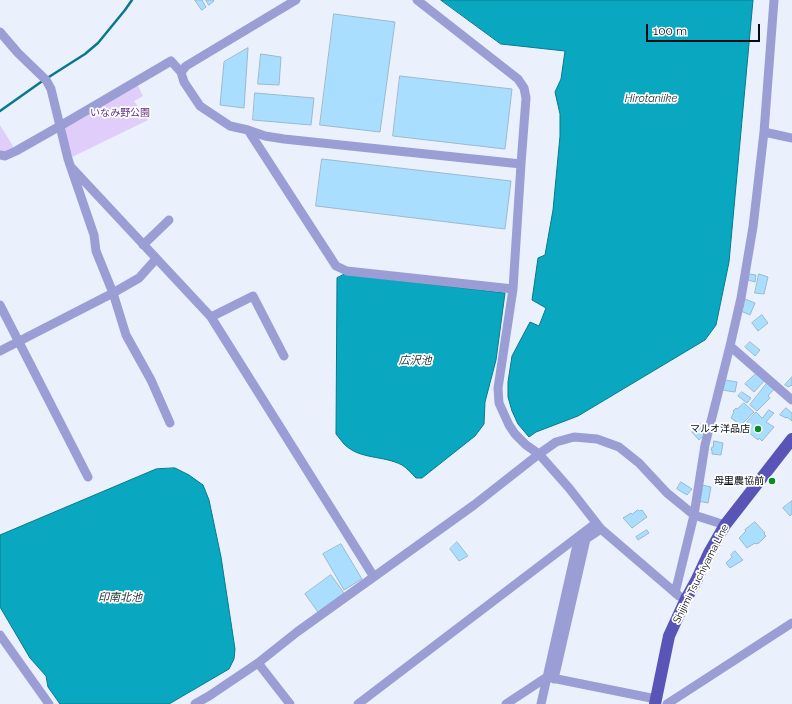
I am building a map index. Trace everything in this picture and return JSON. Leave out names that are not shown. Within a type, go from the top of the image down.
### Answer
[{"type":"main road","name":"Shijimi Tsuchiyama Line","points":[[659,702],[669,636],[680,597],[696,581],[709,553],[725,525],[792,439]]},
{"type":"street","points":[[181,72],[186,66],[296,0]]},
{"type":"street","points":[[417,0],[518,79],[524,88],[526,98],[513,289],[498,388],[499,403],[509,425],[515,434],[526,445],[539,454],[569,488],[599,526],[680,597]]},
{"type":"street","points":[[680,597],[705,445],[741,298],[753,227],[764,132],[774,0]]},
{"type":"street","points":[[0,32],[18,53],[46,80],[51,89],[68,159],[94,235],[96,251],[113,293],[126,335],[151,380],[170,424]]},
{"type":"street","points":[[0,155],[5,156],[60,126],[171,61],[181,72],[184,82],[200,106],[230,126],[265,136],[284,139],[521,164]]},
{"type":"street","points":[[248,130],[336,266],[347,271],[513,289]]},
{"type":"street","points":[[764,132],[792,138]]},
{"type":"street","points":[[72,168],[211,317],[374,577]]},
{"type":"street","points":[[143,245],[169,220]]},
{"type":"street","points":[[0,351],[139,278],[156,259]]},
{"type":"street","points":[[211,317],[253,296],[284,356]]},
{"type":"street","points":[[0,305],[88,477]]},
{"type":"street","points":[[730,346],[792,400]]},
{"type":"street","points":[[195,704],[258,663],[297,632],[474,505],[556,442],[574,437],[597,439],[619,447],[639,463],[667,493],[694,515],[725,525]]},
{"type":"street","points":[[358,704],[578,536],[599,526]]},
{"type":"street","points":[[541,704],[550,678],[586,539],[599,526]]},
{"type":"street","points":[[550,678],[578,536]]},
{"type":"street","points":[[506,704],[550,678],[659,702],[792,623]]},
{"type":"street","points":[[0,635],[49,704]]},
{"type":"street","points":[[258,663],[290,704]]},
{"type":"green space","name":"いなみ野公園","points":[[136,82],[143,96],[134,101],[148,120],[68,159],[60,126]]},
{"type":"green space","points":[[0,125],[16,151],[0,155]]},
{"type":"water","name":"Hirotaniike","points":[[441,0],[753,0],[729,262],[716,325],[705,340],[578,416],[536,432],[529,437],[518,424],[512,411],[508,397],[508,382],[512,356],[530,322],[539,326],[546,308],[532,300],[538,258],[545,255],[553,210],[560,136],[560,114],[555,92],[561,79],[565,51],[501,44]]},
{"type":"water","name":"広沢池","points":[[345,274],[505,293],[496,360],[485,402],[484,424],[475,436],[422,478],[416,478],[408,469],[395,462],[357,453],[344,444],[336,434],[337,278]]},
{"type":"water","name":"印南北池","points":[[175,468],[189,475],[203,485],[209,500],[221,557],[235,649],[234,659],[229,669],[169,704],[60,704],[48,687],[46,676],[30,658],[0,607],[0,535],[156,469]]},
{"type":"building","points":[[195,0],[202,0],[206,7],[202,10]]},
{"type":"building","points":[[206,0],[213,0],[214,1],[209,5]]},
{"type":"building","points":[[334,14],[395,22],[380,132],[320,125]]},
{"type":"building","points":[[248,48],[244,108],[220,105],[224,62]]},
{"type":"building","points":[[261,54],[281,57],[279,85],[258,84]]},
{"type":"building","points":[[400,76],[512,89],[505,149],[393,136]]},
{"type":"building","points":[[255,93],[314,98],[311,125],[253,120]]},
{"type":"building","points":[[322,159],[511,181],[505,229],[316,206]]},
{"type":"building","points":[[749,274],[756,275],[755,282],[748,280]]},
{"type":"building","points":[[759,274],[768,277],[764,294],[755,293]]},
{"type":"building","points":[[745,299],[755,303],[750,315],[741,311]]},
{"type":"building","points":[[762,315],[768,323],[758,331],[752,323]]},
{"type":"building","points":[[750,342],[760,350],[755,356],[745,347]]},
{"type":"building","points":[[758,372],[766,379],[754,392],[745,384]]},
{"type":"building","points":[[792,377],[792,386],[791,385],[789,387],[785,385]]},
{"type":"building","points":[[725,380],[737,382],[735,392],[722,390]]},
{"type":"building","points":[[768,382],[775,388],[768,396],[770,398],[757,411],[750,405]]},
{"type":"building","points":[[742,392],[751,398],[747,403],[738,396]]},
{"type":"building","points":[[744,403],[754,412],[741,425],[731,418],[734,412],[733,411]]},
{"type":"building","points":[[786,408],[792,413],[792,421],[787,417],[786,418],[780,415]]},
{"type":"building","points":[[769,410],[774,413],[766,422],[774,427],[762,441],[759,438],[758,440],[742,427],[756,412],[762,418]]},
{"type":"building","points":[[701,424],[708,432],[699,440],[692,432]]},
{"type":"building","points":[[714,441],[723,443],[721,455],[712,454],[711,450]]},
{"type":"building","points":[[681,482],[692,489],[687,495],[677,489]]},
{"type":"building","points":[[702,485],[711,487],[708,503],[698,501]]},
{"type":"building","points":[[792,501],[792,514],[790,516],[783,508]]},
{"type":"building","points":[[638,510],[642,510],[647,517],[632,528],[623,518]]},
{"type":"building","points":[[755,522],[766,536],[759,543],[755,543],[747,548],[739,538],[746,531],[745,530]]},
{"type":"building","points":[[647,530],[649,533],[638,540],[636,537]]},
{"type":"building","points":[[457,542],[468,556],[459,561],[450,549]]},
{"type":"building","points":[[341,544],[362,579],[344,590],[323,554]]},
{"type":"building","points":[[735,551],[743,560],[730,568],[726,563]]},
{"type":"building","points":[[331,575],[344,593],[318,612],[305,594]]},
{"type":"waterway","points":[[0,111],[41,82],[85,54],[98,43],[132,0]]},
{"type":"place","name":"マルオ洋品店","points":[[758,429]]},
{"type":"place","name":"母里農協前","points":[[772,481]]}]
